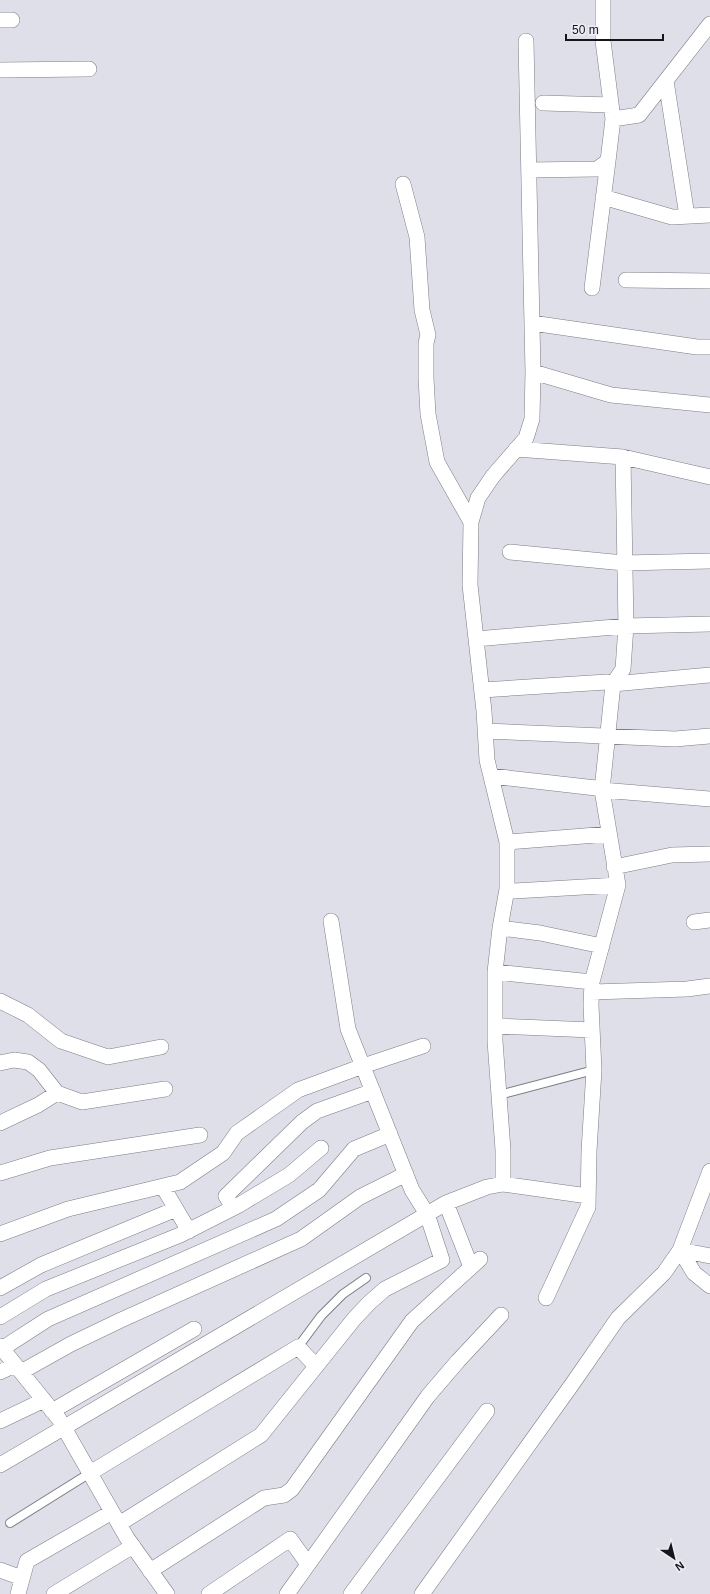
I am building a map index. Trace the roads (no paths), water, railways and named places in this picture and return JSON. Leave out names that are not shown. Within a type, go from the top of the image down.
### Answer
[{"type":"street","points":[[592,288],[608,161],[612,112],[603,41],[603,0]]},
{"type":"street","points":[[543,103],[639,115],[710,24]]},
{"type":"street","points":[[503,1184],[503,1150],[495,1026],[495,972],[500,928],[507,889],[507,842],[487,760],[482,690],[470,585],[471,522],[478,498],[493,476],[526,438],[532,419],[533,372],[526,41]]},
{"type":"street","points":[[0,70],[89,69]]},
{"type":"street","points":[[666,81],[687,216]]},
{"type":"street","points":[[529,170],[597,169],[608,161]]},
{"type":"street","points":[[403,184],[417,238],[422,310],[428,335],[426,344],[426,378],[428,414],[437,462],[471,522]]},
{"type":"street","points":[[603,197],[672,217],[710,215]]},
{"type":"street","points":[[626,280],[710,281]]},
{"type":"street","points":[[532,323],[697,347],[710,347]]},
{"type":"street","points":[[533,372],[612,395],[710,405]]},
{"type":"street","points":[[516,449],[623,458],[710,477]]},
{"type":"street","points":[[546,1298],[588,1207],[589,1151],[594,1070],[591,1005],[592,987],[618,886],[599,789],[608,736],[610,683],[623,668],[626,626],[623,458]]},
{"type":"street","points":[[510,552],[624,563],[710,561]]},
{"type":"street","points":[[476,639],[626,626],[710,624]]},
{"type":"street","points":[[482,690],[710,676]]},
{"type":"street","points":[[486,732],[675,739],[710,736]]},
{"type":"street","points":[[491,776],[599,789],[710,799]]},
{"type":"street","points":[[507,842],[609,834]]},
{"type":"street","points":[[614,867],[672,855],[710,854]]},
{"type":"street","points":[[507,889],[514,891],[618,886]]},
{"type":"street","points":[[694,922],[710,920]]},
{"type":"street","points":[[18,1594],[27,1561],[116,1518],[261,1435],[354,1319],[375,1298],[386,1289],[442,1260],[427,1214],[412,1190],[348,1029],[331,921]]},
{"type":"street","points":[[500,928],[540,933],[602,946]]},
{"type":"street","points":[[495,972],[592,987],[687,989],[710,986]]},
{"type":"street","points":[[0,1001],[28,1015],[61,1041],[108,1057],[160,1047]]},
{"type":"street","points":[[495,1026],[592,1030]]},
{"type":"street","points":[[0,1234],[68,1209],[180,1182],[193,1175],[223,1153],[237,1133],[298,1090],[423,1046]]},
{"type":"street","points":[[0,1063],[14,1060],[28,1062],[39,1070],[57,1093],[82,1102],[164,1089]]},
{"type":"street","points":[[233,1208],[226,1196],[302,1122],[317,1111],[373,1091]]},
{"type":"street","points":[[0,1123],[38,1105],[57,1093]]},
{"type":"street","points":[[167,1594],[133,1546],[64,1427],[48,1405],[1,1348],[48,1319],[276,1219],[318,1190],[354,1149],[390,1134]]},
{"type":"street","points":[[0,1173],[50,1158],[200,1135]]},
{"type":"street","points":[[0,1318],[46,1289],[189,1231],[233,1208],[289,1175],[321,1148]]},
{"type":"street","points":[[422,1594],[618,1318],[664,1273],[680,1250],[705,1200],[710,1170]]},
{"type":"street","points":[[0,1372],[18,1368],[301,1239],[360,1197],[406,1174]]},
{"type":"street","points":[[0,1465],[446,1203],[487,1187],[503,1184],[588,1196]]},
{"type":"street","points":[[163,1187],[189,1231]]},
{"type":"street","points":[[150,1571],[264,1498],[284,1495],[292,1489],[412,1321],[476,1263],[446,1203]]},
{"type":"street","points":[[0,1288],[41,1265],[176,1209]]},
{"type":"street","points":[[680,1250],[710,1256]]},
{"type":"street","points":[[680,1250],[694,1273],[710,1286]]},
{"type":"street","points":[[287,1594],[428,1396],[458,1361],[501,1316]]},
{"type":"street","points":[[0,1421],[48,1405],[194,1329]]},
{"type":"street","points":[[90,1472],[298,1347],[316,1366]]},
{"type":"street","points":[[350,1594],[487,1411]]},
{"type":"street","points":[[209,1594],[290,1539],[308,1564]]},
{"type":"street","points":[[54,1594],[133,1546]]},
{"type":"street","points":[[0,1570],[22,1578]]},
{"type":"lane","points":[[499,1095],[594,1070]]},
{"type":"lane","points":[[298,1347],[321,1316],[343,1294],[366,1278]]},
{"type":"lane","points":[[10,1523],[90,1472]]}]
